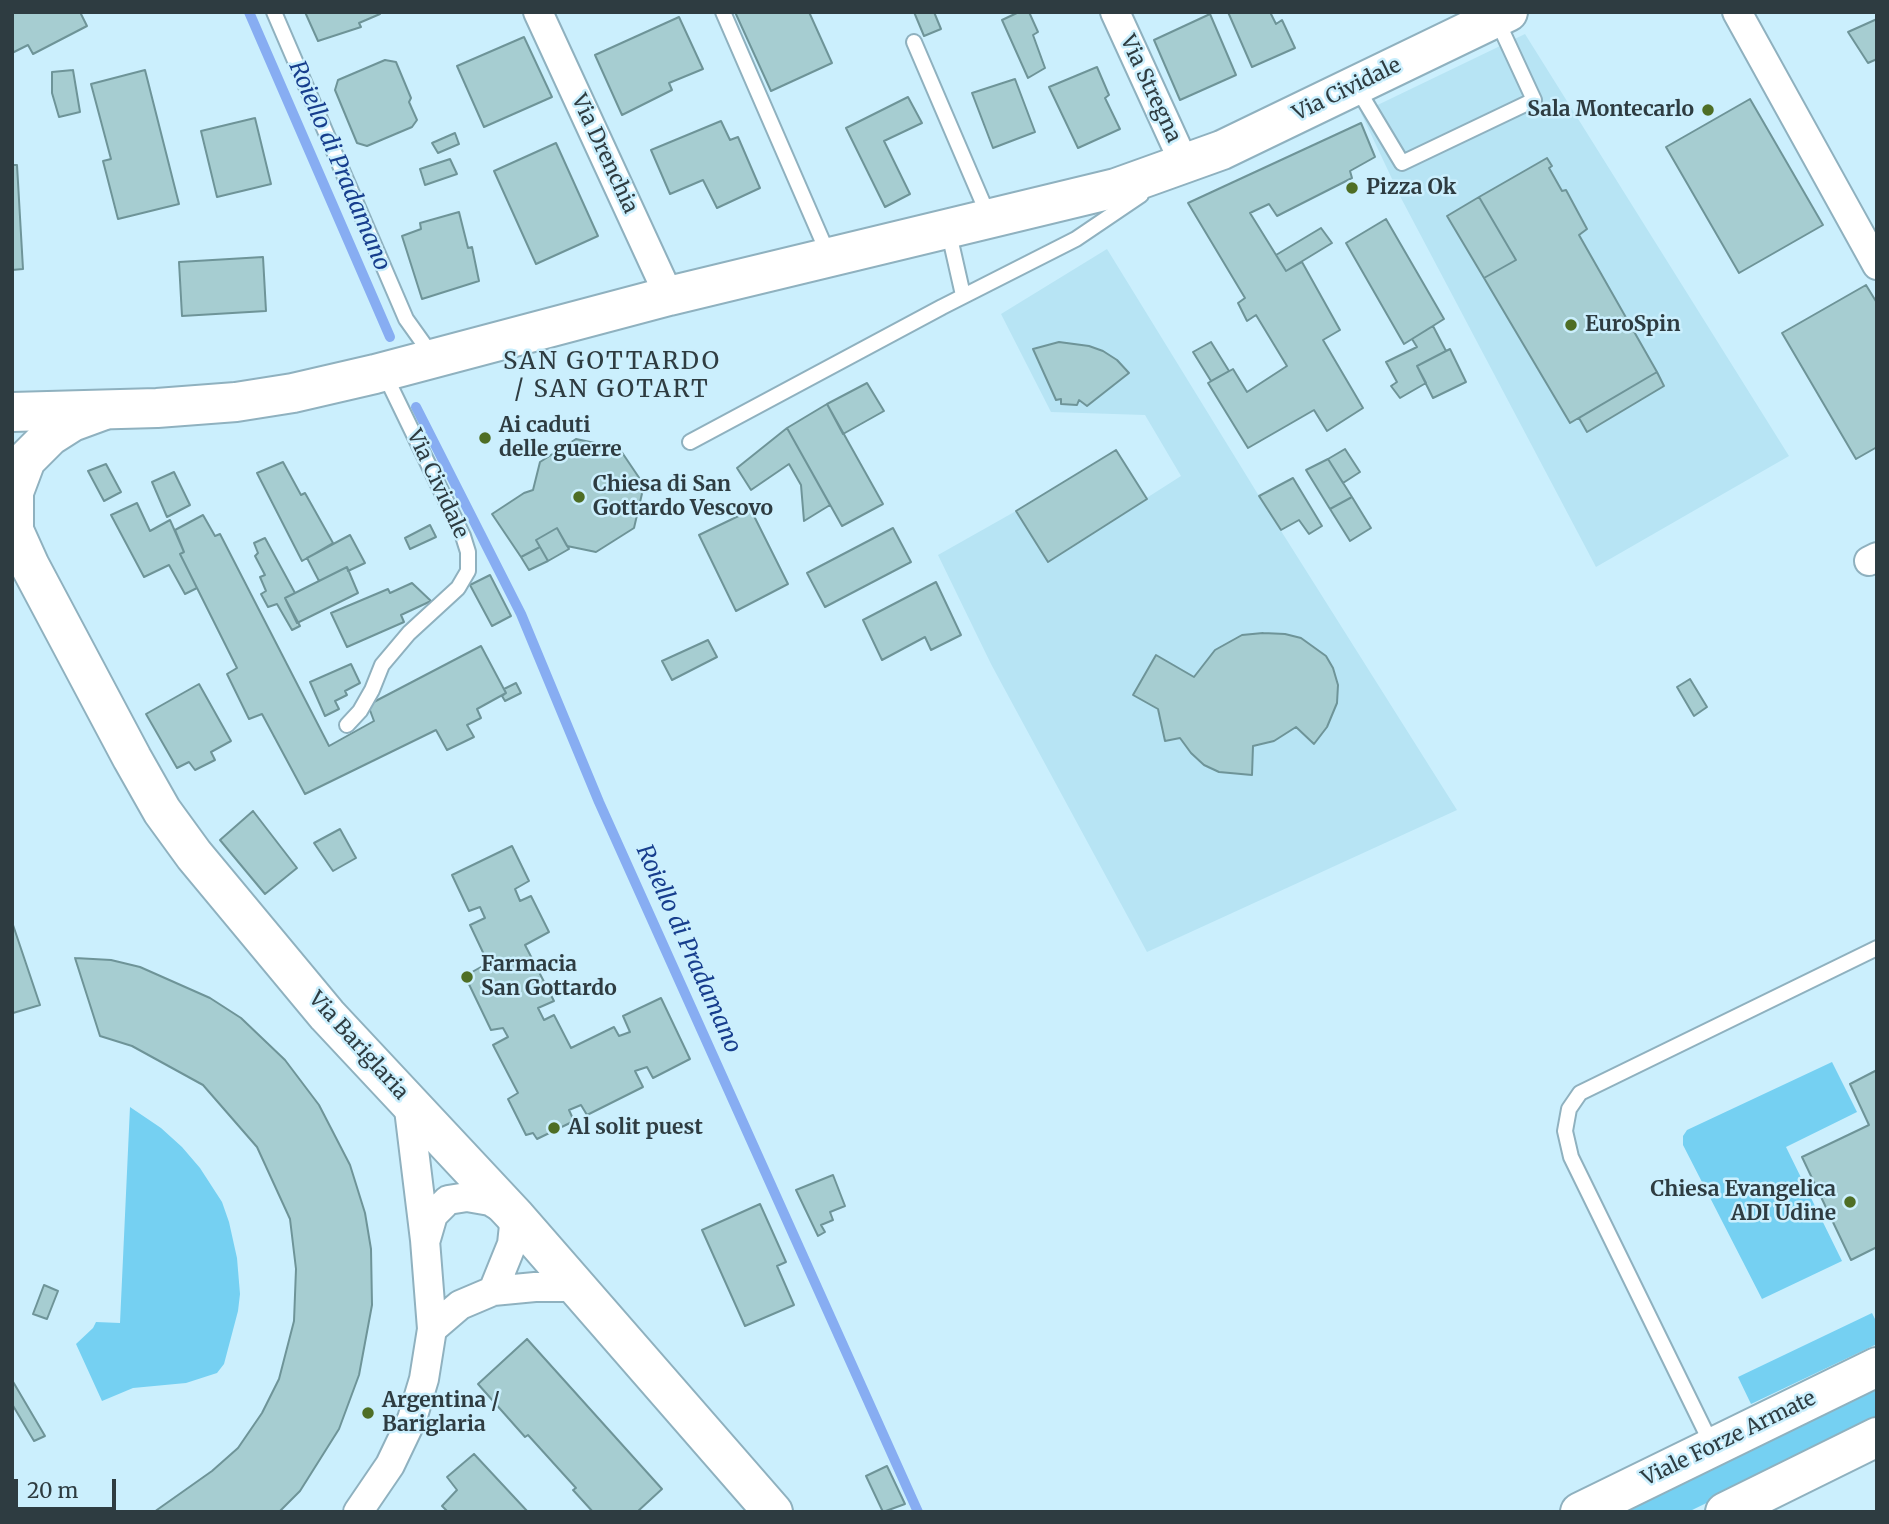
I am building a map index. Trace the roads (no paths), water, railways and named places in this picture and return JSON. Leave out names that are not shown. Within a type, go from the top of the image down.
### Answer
[{"type":"street","name":"Via Drenchia","points":[[538,12],[669,296]]},
{"type":"street","name":"Via Stregna","points":[[1115,12],[1185,165]]},
{"type":"street","points":[[1737,12],[1877,265]]},
{"type":"street","name":"Via Cividale","points":[[12,412],[102,411],[236,402],[293,393],[383,372],[669,296],[1116,188],[1222,150],[1502,15]]},
{"type":"street","name":"Via Bariglaria","points":[[102,411],[72,422],[50,436],[26,460],[14,492],[13,528],[21,567],[177,832],[327,1015],[515,1216],[773,1512]]},
{"type":"street","points":[[358,1512],[390,1465],[412,1419],[424,1378],[432,1329],[425,1240],[408,1101]]},
{"type":"street","points":[[425,1240],[433,1215],[448,1200],[467,1197],[490,1201],[515,1216],[512,1244],[493,1291]]},
{"type":"street","points":[[432,1329],[460,1305],[493,1291],[575,1287]]},
{"type":"street","name":"Viale Forze Armate","points":[[1580,1512],[1877,1367]]},
{"type":"street","points":[[1725,1512],[1877,1437]]},
{"type":"lane","points":[[274,12],[406,319],[426,347],[430,359]]},
{"type":"lane","points":[[723,12],[830,257]]},
{"type":"lane","points":[[1355,86],[1402,163],[1534,100],[1502,15]]},
{"type":"lane","points":[[914,41],[989,218]]},
{"type":"lane","name":"Via Cividale","points":[[690,442],[964,295],[1076,239],[1185,165]]},
{"type":"lane","points":[[947,228],[964,295]]},
{"type":"lane","name":"Via Cividale","points":[[347,725],[360,711],[382,665],[409,633],[458,588],[468,571],[468,552],[463,536],[383,372]]},
{"type":"lane","points":[[1713,1447],[1571,1157],[1565,1131],[1569,1109],[1580,1093],[1877,948]]},
{"type":"waterway","name":"Roiello di Pradamano","points":[[249,12],[390,337]]},
{"type":"waterway","name":"Roiello di Pradamano","points":[[416,407],[521,614],[599,802],[918,1512]]},
{"type":"place","name":"Sala Montecarlo","points":[[1708,110]]},
{"type":"place","name":"Pizza Ok","points":[[1352,188]]},
{"type":"place","name":"EuroSpin","points":[[1571,325]]},
{"type":"place","name":"Ai caduti delle guerre","points":[[485,438]]},
{"type":"place","name":"Chiesa di San Gottardo Vescovo","points":[[579,497]]},
{"type":"place","name":"Farmacia San Gottardo","points":[[467,977]]},
{"type":"place","name":"Al solit puest","points":[[554,1128]]},
{"type":"place","name":"Chiesa Evangelica ADI Udine","points":[[1850,1202]]},
{"type":"place","name":"Argentina / Bariglaria","points":[[368,1413]]},
{"type":"district","name":"SAN GOTTARDO / SAN GOTART","points":[[612,376]]}]
